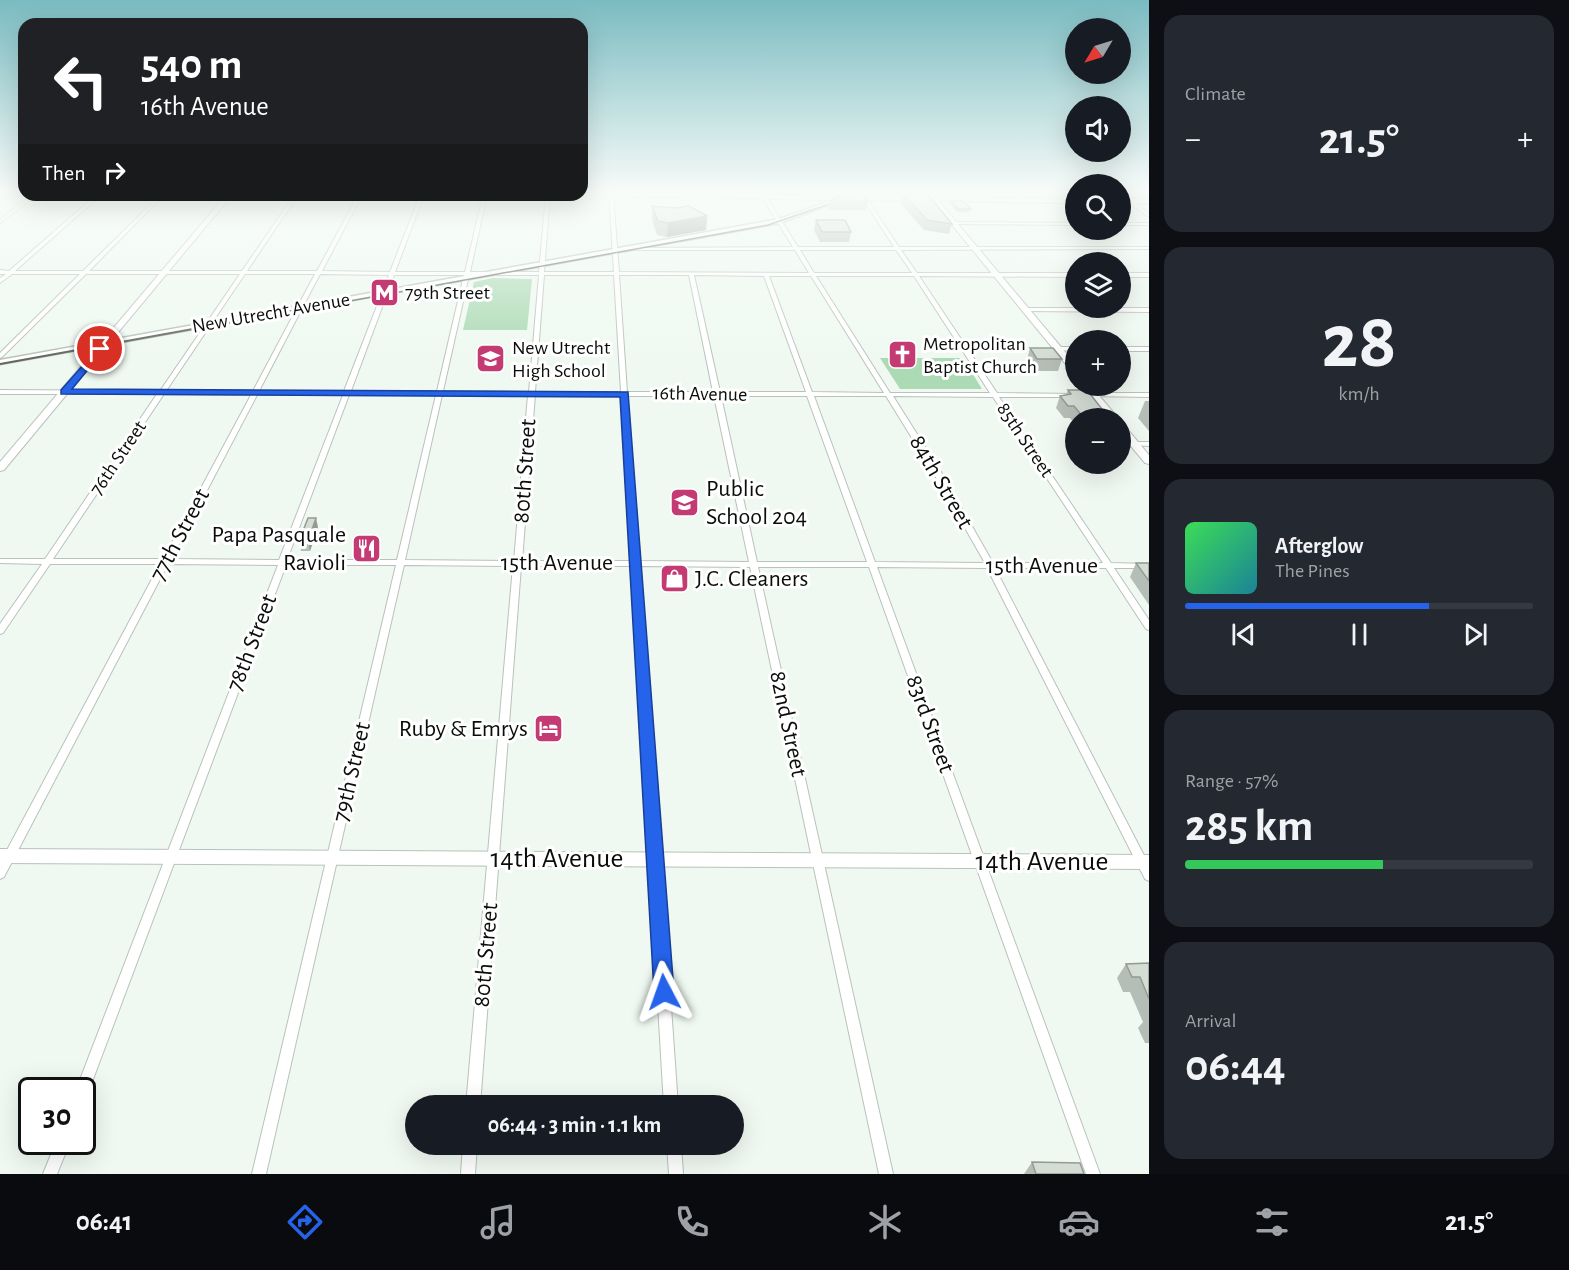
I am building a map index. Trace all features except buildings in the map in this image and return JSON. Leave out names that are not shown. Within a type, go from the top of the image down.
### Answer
[{"type":"main road","points":[[0,468],[185,248]]},
{"type":"main road","points":[[974,248],[1065,358]]},
{"type":"main road","points":[[1096,396],[1106,408]]},
{"type":"main road","points":[[1131,439],[1149,461]]},
{"type":"main road","name":"14th Avenue","points":[[5,856],[980,862],[1147,867]]},
{"type":"street","points":[[0,281],[38,248]]},
{"type":"street","points":[[0,357],[109,248]]},
{"type":"street","name":"76th Street","points":[[0,631],[261,248]]},
{"type":"street","name":"77th Street","points":[[0,874],[5,856],[166,561],[332,248]]},
{"type":"street","name":"78th Street","points":[[87,1077],[402,248]]},
{"type":"street","name":"79th Street","points":[[259,1174],[473,248]]},
{"type":"street","name":"80th Street","points":[[474,1095],[544,248]]},
{"type":"street","points":[[615,248],[670,1095]]},
{"type":"street","name":"New Utrecht Avenue","points":[[0,362],[467,276],[542,269],[636,248]]},
{"type":"street","points":[[630,249],[755,248]]},
{"type":"street","name":"84th Street","points":[[796,248],[937,472],[990,566],[1147,867]]},
{"type":"street","name":"85th Street","points":[[898,248],[1149,627]]},
{"type":"street","points":[[1111,248],[1149,248]]},
{"type":"street","points":[[542,269],[616,274],[1065,275]]},
{"type":"street","points":[[0,272],[446,273],[467,276]]},
{"type":"street","points":[[446,273],[451,280]]},
{"type":"street","name":"82nd Street","points":[[691,274],[886,1174]]},
{"type":"street","name":"83rd Street","points":[[766,274],[1093,1174]]},
{"type":"street","points":[[1131,275],[1149,275]]},
{"type":"street","points":[[1025,310],[1149,310]]},
{"type":"street","points":[[1057,349],[1065,349]]},
{"type":"street","points":[[1131,349],[1149,349]]},
{"type":"street","name":"16th Avenue","points":[[0,392],[1065,395]]},
{"type":"street","name":"16th Avenue","points":[[1131,396],[1149,396]]},
{"type":"street","points":[[1135,444],[1149,444]]},
{"type":"street","name":"15th Avenue","points":[[0,561],[1149,566]]},
{"type":"street","points":[[50,1174],[58,1155]]},
{"type":"street","points":[[468,1174],[469,1155]]},
{"type":"street","points":[[675,1155],[676,1174]]},
{"type":"green space","points":[[493,278],[532,279],[527,330],[463,330],[474,282]]},
{"type":"green space","points":[[880,358],[963,358],[982,389],[900,389]]},
{"type":"railway","points":[[311,308],[643,248]]},
{"type":"railway","points":[[0,364],[319,306]]},
{"type":"place","name":"79th Street","points":[[384,293]]},
{"type":"place","name":"Metropolitan Baptist Church","points":[[902,355]]},
{"type":"place","name":"New Utrecht High School","points":[[491,359]]},
{"type":"place","name":"Public School 204","points":[[685,503]]},
{"type":"place","name":"Papa Pasquale Ravioli","points":[[367,549]]},
{"type":"place","name":"J.C. Cleaners","points":[[674,579]]},
{"type":"place","name":"Ruby & Emrys","points":[[549,729]]},
{"type":"route","points":[[100,349],[64,392],[625,394],[664,992]]}]
